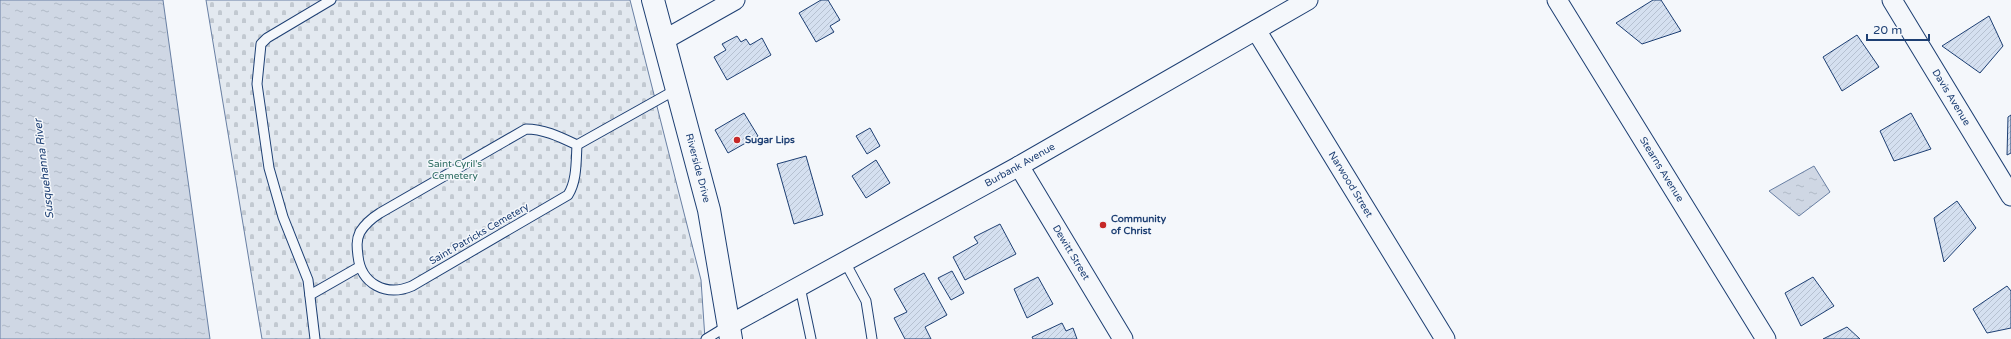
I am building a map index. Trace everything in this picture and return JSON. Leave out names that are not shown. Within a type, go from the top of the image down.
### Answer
[{"type":"main road","name":"Riverside Drive","points":[[653,0],[709,210],[730,332]]},
{"type":"street","points":[[664,40],[735,0]]},
{"type":"street","name":"Burbank Avenue","points":[[730,332],[800,287],[1019,166],[1308,0]]},
{"type":"street","name":"Stearns Avenue","points":[[1557,0],[1766,339]]},
{"type":"street","name":"Davis Avenue","points":[[1892,0],[2011,196]]},
{"type":"street","name":"Narwood Street","points":[[1256,30],[1445,339]]},
{"type":"street","name":"Dewitt Street","points":[[1019,166],[1123,339]]},
{"type":"lane","points":[[315,339],[310,295],[304,266],[283,216],[269,168],[257,84],[258,61],[261,44],[267,38],[331,0]]},
{"type":"lane","points":[[310,295],[359,267],[356,243],[360,232],[369,221],[380,213],[526,129],[537,129],[577,145],[677,89]]},
{"type":"lane","name":"Saint Patricks Cemetery","points":[[359,267],[368,280],[382,289],[403,290],[412,286],[568,195],[572,188],[574,178],[577,145]]},
{"type":"lane","points":[[845,262],[866,301],[872,339]]},
{"type":"lane","points":[[800,287],[811,339]]},
{"type":"lane","points":[[706,339],[730,332]]},
{"type":"green space","name":"Saint Cyril's Cemetery","points":[[206,0],[630,0],[701,280],[705,339],[262,339]]},
{"type":"water","name":"Susquehanna River","points":[[0,0],[163,0],[210,339],[0,339]]},
{"type":"water","points":[[1814,166],[1830,192],[1799,216],[1769,191]]},
{"type":"building","points":[[821,0],[828,0],[840,20],[830,26],[834,32],[816,42],[799,13]]},
{"type":"building","points":[[1653,0],[1661,0],[1681,31],[1642,44],[1616,23]]},
{"type":"building","points":[[1989,16],[2003,46],[1980,73],[1942,46]]},
{"type":"building","points":[[1857,35],[1879,67],[1842,91],[1823,57]]},
{"type":"building","points":[[737,36],[741,42],[746,39],[750,45],[762,38],[771,55],[727,80],[714,57],[726,50],[722,44]]},
{"type":"building","points":[[744,113],[758,136],[728,153],[715,130]]},
{"type":"building","points":[[1911,113],[1931,149],[1894,161],[1880,131]]},
{"type":"building","points":[[2011,115],[2011,153],[2007,155],[2008,117]]},
{"type":"building","points":[[870,128],[880,146],[867,154],[856,136]]},
{"type":"building","points":[[806,156],[823,215],[794,224],[777,164]]},
{"type":"building","points":[[876,160],[890,183],[866,198],[852,176]]},
{"type":"building","points":[[1957,201],[1976,228],[1944,262],[1934,218]]},
{"type":"building","points":[[1000,224],[1016,254],[965,280],[953,257],[978,243],[974,237]]},
{"type":"building","points":[[952,271],[964,293],[951,300],[938,278]]},
{"type":"building","points":[[924,273],[947,315],[925,327],[931,339],[905,339],[894,318],[907,312],[894,289]]},
{"type":"building","points":[[1038,277],[1053,304],[1027,318],[1014,289]]},
{"type":"building","points":[[1813,277],[1834,306],[1801,326],[1785,293]]},
{"type":"building","points":[[2007,286],[2011,291],[2011,328],[1987,333],[1973,309]]},
{"type":"building","points":[[1062,323],[1066,331],[1073,328],[1077,339],[1033,339],[1032,337]]},
{"type":"building","points":[[1847,327],[1860,339],[1823,339]]},
{"type":"place","name":"Sugar Lips","points":[[737,140]]},
{"type":"place","name":"Community of Christ","points":[[1103,225]]}]
